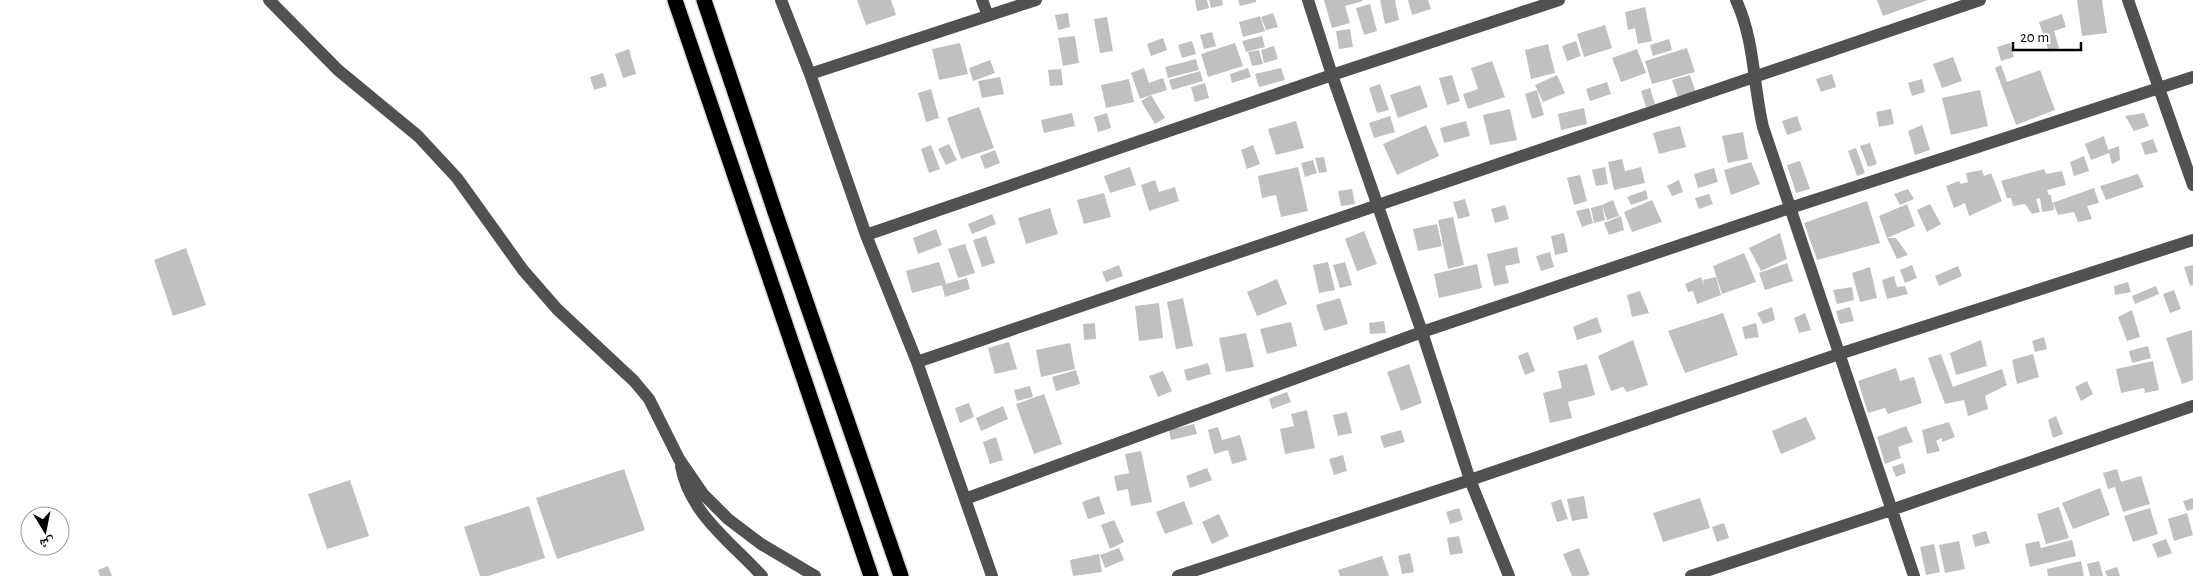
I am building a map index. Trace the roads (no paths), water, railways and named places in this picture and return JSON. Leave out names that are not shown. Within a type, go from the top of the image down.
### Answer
[{"type":"highway","points":[[675,0],[871,576]]},
{"type":"highway","points":[[704,0],[778,222],[901,576]]},
{"type":"street","points":[[269,0],[338,70],[418,136],[457,178],[523,270],[557,309],[634,381],[649,399],[679,459],[704,494],[728,519],[761,544],[816,576]]},
{"type":"street","points":[[781,0],[810,74],[866,235],[916,362],[992,576]]},
{"type":"street","points":[[982,0],[988,16]]},
{"type":"street","points":[[810,74],[1036,0]]},
{"type":"street","points":[[1308,0],[1332,75],[1422,332],[1470,480],[1509,576]]},
{"type":"street","points":[[866,235],[1332,75],[1559,0]]},
{"type":"street","points":[[1736,0],[1745,18],[1753,78],[1763,127],[1914,576]]},
{"type":"street","points":[[916,362],[1980,0]]},
{"type":"street","points":[[2128,0],[2193,184]]},
{"type":"street","points":[[965,498],[1422,332],[1790,208],[2193,77]]},
{"type":"street","points":[[1178,576],[1470,480],[1839,354],[2193,240]]},
{"type":"street","points":[[1691,576],[1891,510],[2193,406]]},
{"type":"street","points":[[679,459],[685,485],[695,504],[703,515],[762,576]]}]
